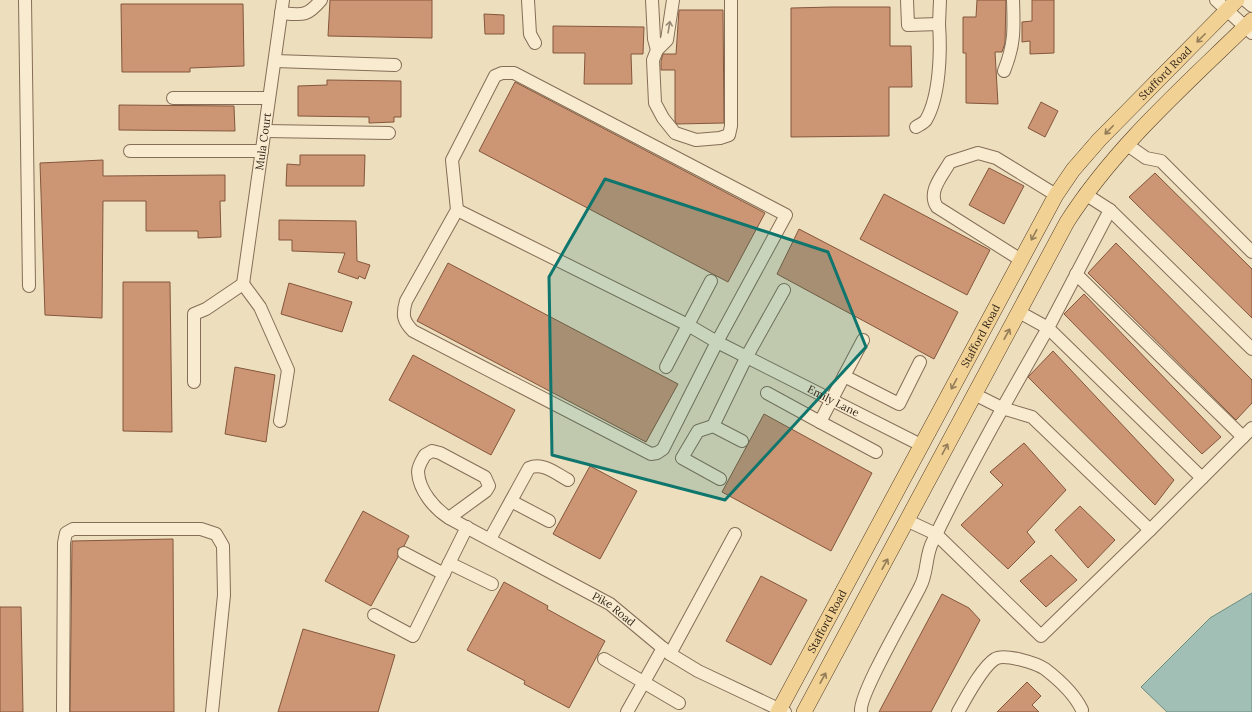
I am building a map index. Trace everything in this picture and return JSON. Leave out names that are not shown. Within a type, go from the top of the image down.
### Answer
[{"type":"main road","name":"Stafford Road","points":[[781,711],[887,508],[1056,195],[1073,170],[1099,140],[1233,5]]},
{"type":"main road","name":"Stafford Road","points":[[804,712],[908,521],[974,394],[1067,222],[1085,194],[1126,144],[1250,26]]},
{"type":"main road","points":[[999,300],[1019,312]]},
{"type":"main road","points":[[887,508],[908,521]]},
{"type":"street","points":[[25,0],[29,286]]},
{"type":"street","name":"Mula Court","points":[[243,284],[283,0]]},
{"type":"street","points":[[281,13],[301,15],[308,14],[321,0]]},
{"type":"street","points":[[528,0],[530,34],[535,43]]},
{"type":"street","points":[[652,0],[654,40],[657,50]]},
{"type":"street","points":[[673,0],[667,40],[657,50],[653,60],[655,103],[663,118],[675,133],[696,140],[720,138],[728,135],[731,126],[731,0]]},
{"type":"street","points":[[907,0],[908,25],[939,24]]},
{"type":"street","points":[[916,127],[925,121],[933,104],[940,44],[940,0]]},
{"type":"street","points":[[1004,70],[1011,53],[1014,33],[1013,0]]},
{"type":"street","points":[[1216,0],[1233,5],[1250,26]]},
{"type":"street","points":[[1245,0],[1252,6]]},
{"type":"street","points":[[275,61],[395,65]]},
{"type":"street","points":[[502,73],[514,73],[786,215],[717,342],[663,449],[657,453],[651,454],[413,331],[405,322],[403,313],[406,301],[457,210],[452,160],[495,76],[502,73]]},
{"type":"street","points":[[173,98],[269,98]]},
{"type":"street","points":[[265,131],[389,133]]},
{"type":"street","points":[[1126,144],[1146,158],[1161,161],[1252,252]]},
{"type":"street","points":[[130,151],[262,151]]},
{"type":"street","points":[[1020,260],[937,207],[933,201],[934,191],[950,162],[978,153],[996,158],[1056,195]]},
{"type":"street","points":[[1085,194],[1110,210],[1252,349]]},
{"type":"street","name":"Emily Lane","points":[[457,210],[688,325],[717,342],[921,445]]},
{"type":"street","points":[[861,712],[862,702],[877,670],[924,580],[931,544],[1002,408],[1048,328],[1110,210]]},
{"type":"street","points":[[1076,274],[1243,438]]},
{"type":"street","points":[[666,367],[711,281]]},
{"type":"street","points":[[194,382],[194,314],[206,309],[243,284],[260,307],[288,370],[280,421]]},
{"type":"street","points":[[720,479],[682,458],[698,431],[713,426],[747,356],[784,290]]},
{"type":"street","points":[[1019,312],[1048,328],[1202,478]]},
{"type":"street","points":[[820,422],[863,340]]},
{"type":"street","points":[[844,376],[899,404],[920,362]]},
{"type":"street","points":[[767,393],[876,452]]},
{"type":"street","points":[[974,394],[1002,408],[1032,417],[1150,530]]},
{"type":"street","points":[[713,426],[742,442]]},
{"type":"street","points":[[908,521],[936,534],[1041,636],[1252,428]]},
{"type":"street","name":"Pike Road","points":[[449,518],[486,491],[489,486],[488,482],[485,477],[440,453],[432,451],[425,455],[418,472],[422,488],[437,511],[449,518],[610,604],[667,651],[698,671],[781,711]]},
{"type":"street","points":[[490,540],[529,468],[536,465],[543,466],[568,480]]},
{"type":"street","points":[[511,501],[549,521]]},
{"type":"street","points":[[374,615],[413,636],[467,527]]},
{"type":"street","points":[[63,712],[64,542],[66,533],[73,529],[201,529],[216,534],[223,546],[224,595],[212,712]]},
{"type":"street","points":[[627,712],[644,682],[667,651],[735,534]]},
{"type":"street","points":[[404,553],[492,584]]},
{"type":"street","points":[[958,712],[976,681],[994,659],[1002,656],[1044,668],[1078,701],[1082,711]]},
{"type":"street","points":[[604,659],[679,703]]},
{"type":"highlighted area","points":[[605,179],[828,252],[866,347],[725,500],[552,455],[549,277]]},
{"type":"water","points":[[1252,593],[1252,712],[1167,712],[1141,687],[1210,618]]},
{"type":"building","points":[[330,0],[432,0],[432,38],[328,36]]},
{"type":"building","points":[[977,0],[1006,0],[1005,43],[1002,52],[995,52],[998,104],[966,103],[966,53],[963,53],[963,17],[976,17]]},
{"type":"building","points":[[1032,0],[1054,0],[1054,53],[1030,54],[1030,41],[1022,42],[1022,22],[1032,21]]},
{"type":"building","points":[[121,4],[243,4],[244,66],[190,68],[190,72],[122,72]]},
{"type":"building","points":[[890,7],[890,46],[911,46],[912,87],[889,87],[889,136],[791,137],[791,8]]},
{"type":"building","points":[[679,10],[723,10],[724,123],[677,124],[675,121],[675,70],[661,70],[661,61],[663,54],[676,54]]},
{"type":"building","points":[[484,14],[504,15],[504,34],[485,34]]},
{"type":"building","points":[[553,26],[644,27],[643,54],[631,54],[632,84],[584,84],[585,53],[553,53]]},
{"type":"building","points":[[327,80],[401,81],[401,117],[394,117],[394,122],[369,123],[369,117],[298,116],[298,86],[327,85]]},
{"type":"building","points":[[515,82],[765,213],[728,282],[479,151]]},
{"type":"building","points":[[1041,102],[1058,111],[1045,137],[1028,128]]},
{"type":"building","points":[[119,105],[234,106],[235,131],[119,130]]},
{"type":"building","points":[[300,155],[365,155],[364,186],[286,186],[287,164],[300,165]]},
{"type":"building","points":[[103,160],[103,176],[225,175],[225,201],[220,201],[221,237],[198,238],[198,231],[146,231],[146,201],[103,201],[102,318],[45,315],[40,163]]},
{"type":"building","points":[[989,168],[1024,186],[1004,224],[969,205]]},
{"type":"building","points":[[1155,173],[1252,269],[1252,318],[1129,197]]},
{"type":"building","points":[[884,194],[990,250],[967,295],[860,239]]},
{"type":"building","points":[[279,220],[356,221],[357,261],[370,265],[365,279],[359,276],[358,279],[338,272],[345,253],[292,251],[292,240],[279,240]]},
{"type":"building","points":[[799,229],[958,312],[934,359],[777,274]]},
{"type":"building","points":[[1116,243],[1252,380],[1252,403],[1236,420],[1088,273]]},
{"type":"building","points":[[448,263],[678,384],[646,442],[417,321]]},
{"type":"building","points":[[123,282],[170,282],[172,432],[123,431]]},
{"type":"building","points":[[289,283],[352,302],[342,332],[281,314]]},
{"type":"building","points":[[1084,294],[1221,437],[1202,454],[1064,314]]},
{"type":"building","points":[[1053,351],[1174,480],[1155,505],[1028,377]]},
{"type":"building","points":[[413,355],[515,410],[491,455],[389,400]]},
{"type":"building","points":[[235,367],[275,375],[266,442],[225,434]]},
{"type":"building","points":[[764,414],[872,473],[831,551],[722,492]]},
{"type":"building","points":[[1024,443],[1066,490],[1027,532],[1035,542],[1008,569],[961,525],[1003,485],[990,472]]},
{"type":"building","points":[[590,466],[637,491],[600,559],[553,534]]},
{"type":"building","points":[[1080,506],[1115,540],[1088,568],[1055,530]]},
{"type":"building","points":[[363,511],[409,536],[404,546],[398,549],[398,557],[371,606],[325,581]]},
{"type":"building","points":[[173,539],[174,712],[70,712],[72,541]]},
{"type":"building","points":[[1051,555],[1077,580],[1046,607],[1020,581]]},
{"type":"building","points":[[761,576],[807,600],[771,665],[726,641]]},
{"type":"building","points":[[504,582],[548,606],[547,609],[605,641],[569,708],[524,684],[525,681],[467,650]]},
{"type":"building","points":[[942,594],[969,608],[980,620],[931,712],[879,712]]},
{"type":"building","points":[[0,607],[21,607],[23,712],[0,712]]},
{"type":"building","points":[[303,629],[395,655],[378,712],[278,712]]},
{"type":"building","points":[[1027,682],[1041,696],[1032,705],[1039,712],[997,712]]}]
